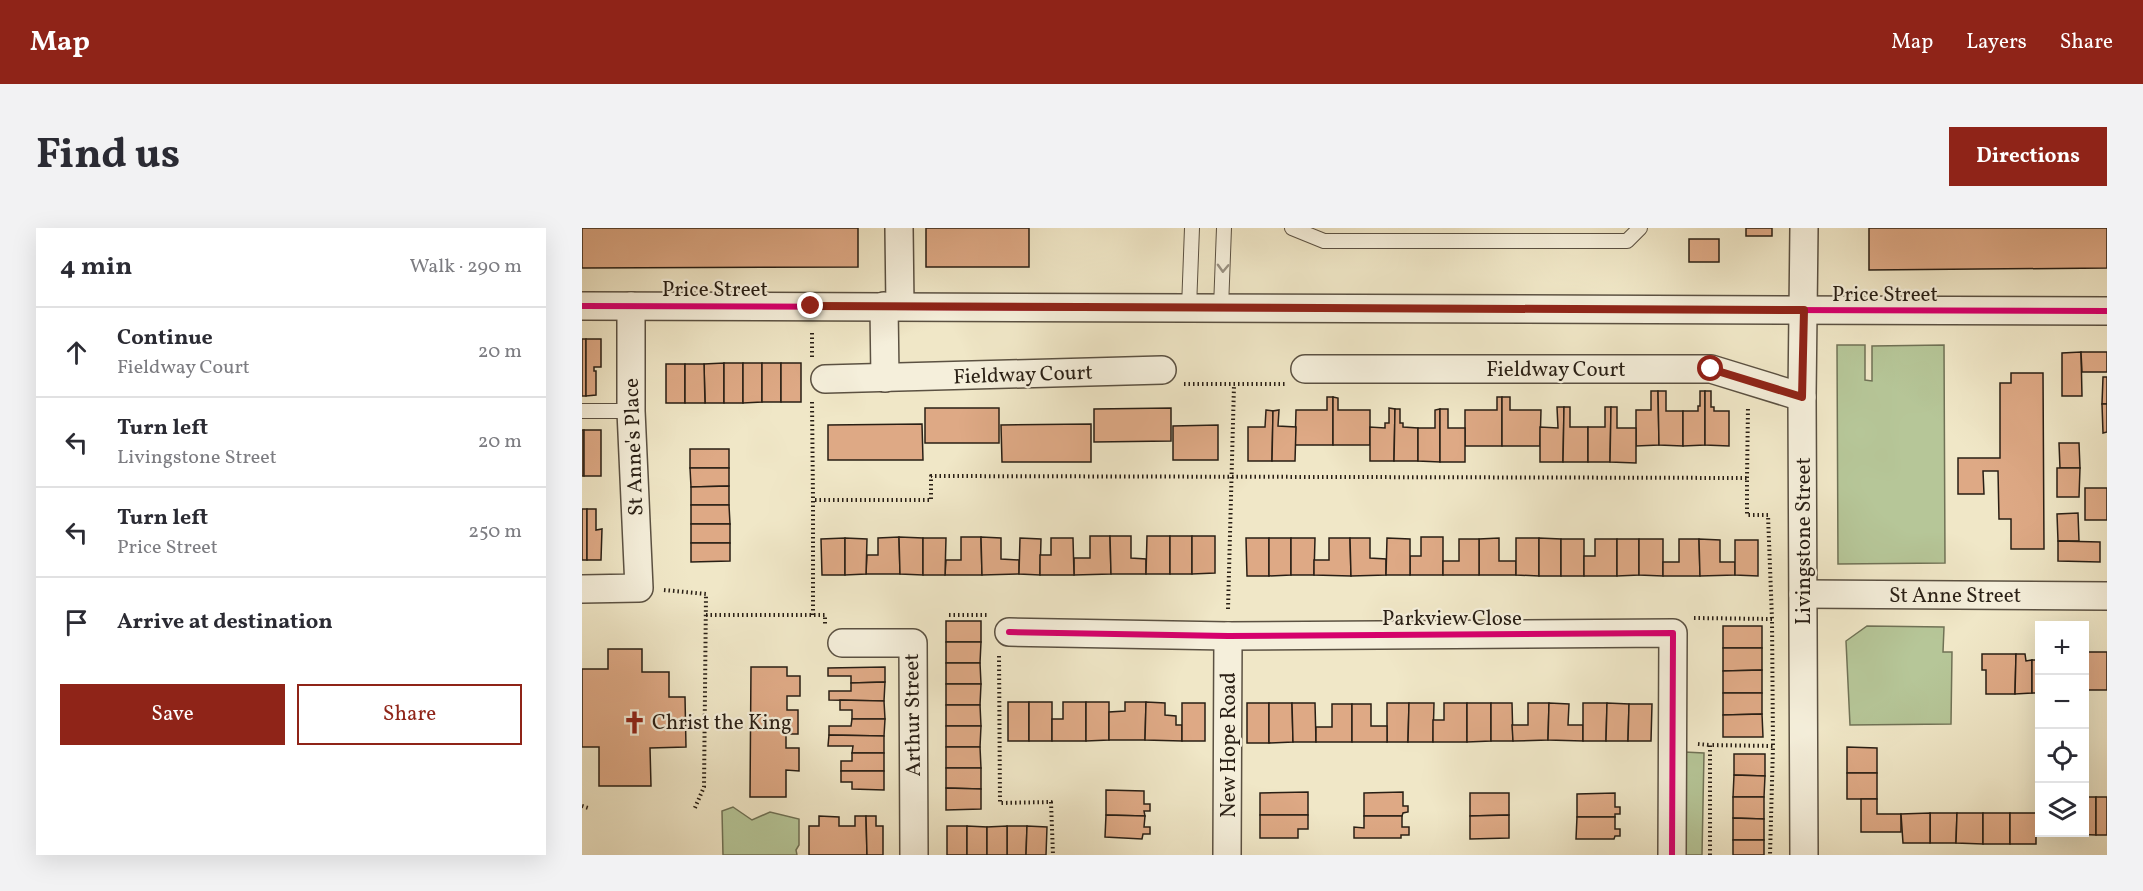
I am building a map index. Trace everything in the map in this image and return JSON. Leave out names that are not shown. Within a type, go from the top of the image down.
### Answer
[{"type":"street","points":[[885,378],[899,228]]},
{"type":"street","name":"Livingstone Street","points":[[1803,855],[1804,228]]},
{"type":"street","name":"Price Street","points":[[582,306],[2107,311]]},
{"type":"street","name":"St Anne's Place","points":[[631,306],[631,411],[639,588]]},
{"type":"street","name":"Fieldway Court","points":[[1305,369],[1711,369],[1802,397]]},
{"type":"street","name":"Fieldway Court","points":[[825,379],[1162,370]]},
{"type":"street","points":[[582,589],[639,588]]},
{"type":"street","name":"St Anne Street","points":[[1803,594],[2107,596]]},
{"type":"street","name":"Parkview Close","points":[[1004,632],[1228,636],[1673,633],[1672,855]]},
{"type":"street","name":"New Hope Road","points":[[1227,855],[1228,636]]},
{"type":"street","name":"Arthur Street","points":[[842,643],[913,643],[914,855]]},
{"type":"lane","points":[[1189,308],[1192,228]]},
{"type":"lane","points":[[1221,308],[1224,228]]},
{"type":"lane","points":[[1292,228],[1324,241],[1627,241],[1640,228]]},
{"type":"lane","points":[[582,411],[631,411]]},
{"type":"path","points":[[1228,636],[1234,385]]},
{"type":"path","points":[[813,615],[813,500],[931,500],[931,476],[1747,478],[1747,515],[1768,515],[1773,746],[1770,855]]},
{"type":"path","points":[[639,588],[706,594],[704,787],[694,810]]},
{"type":"path","points":[[706,615],[825,615],[825,643],[842,643]]},
{"type":"path","points":[[949,615],[999,615],[1004,632],[1000,803],[1051,802],[1053,855]]},
{"type":"path","points":[[1688,618],[1772,619]]},
{"type":"path","points":[[1688,744],[1773,746]]},
{"type":"path","points":[[1710,745],[1710,855]]},
{"type":"path","points":[[582,806],[588,808]]},
{"type":"green space","points":[[1837,345],[1865,345],[1865,380],[1872,381],[1872,346],[1944,345],[1945,563],[1838,564]]},
{"type":"green space","points":[[1867,626],[1944,627],[1943,652],[1952,652],[1951,724],[1850,725],[1846,641]]},
{"type":"green space","points":[[1684,752],[1704,753],[1702,855],[1681,855]]},
{"type":"green space","points":[[733,807],[752,820],[770,812],[799,819],[797,855],[723,855],[722,811]]},
{"type":"building","points":[[582,228],[858,228],[858,267],[582,268]]},
{"type":"building","points":[[926,228],[1029,228],[1029,267],[926,267]]},
{"type":"building","points":[[1746,228],[1772,228],[1772,236],[1746,236]]},
{"type":"building","points":[[1869,228],[2107,228],[2107,268],[1869,270]]},
{"type":"building","points":[[1689,239],[1719,239],[1719,262],[1689,262]]},
{"type":"building","points":[[582,339],[586,339],[586,396],[582,396]]},
{"type":"building","points":[[586,339],[601,339],[601,367],[594,367],[596,395],[586,396]]},
{"type":"building","points":[[2081,352],[2082,396],[2062,396],[2062,353]]},
{"type":"building","points":[[2081,352],[2107,352],[2107,372],[2082,372]]},
{"type":"building","points":[[724,363],[724,403],[705,403],[704,364]]},
{"type":"building","points":[[724,363],[743,363],[743,403],[724,403]]},
{"type":"building","points":[[743,363],[762,363],[762,402],[743,403]]},
{"type":"building","points":[[762,363],[781,363],[781,402],[762,402]]},
{"type":"building","points":[[781,363],[801,363],[801,402],[781,402]]},
{"type":"building","points":[[666,364],[685,364],[685,403],[666,403]]},
{"type":"building","points":[[685,364],[704,364],[705,403],[685,403]]},
{"type":"building","points":[[2011,373],[2043,373],[2044,549],[2011,549],[2011,519],[1999,519],[1998,471],[1983,471],[1984,494],[1958,494],[1958,458],[2000,458],[2000,383],[2011,383]]},
{"type":"building","points":[[2103,377],[2107,377],[2107,404],[2102,404]]},
{"type":"building","points":[[1651,391],[1658,391],[1659,445],[1636,446],[1636,410],[1651,410]]},
{"type":"building","points":[[1658,391],[1666,391],[1666,411],[1683,411],[1683,446],[1659,445]]},
{"type":"building","points":[[1700,391],[1705,391],[1705,445],[1683,446],[1683,411],[1698,411]]},
{"type":"building","points":[[1705,391],[1711,391],[1711,407],[1714,407],[1714,411],[1729,411],[1729,446],[1705,445]]},
{"type":"building","points":[[1327,397],[1333,397],[1333,445],[1295,445],[1296,410],[1327,410]]},
{"type":"building","points":[[1333,397],[1338,398],[1338,410],[1370,410],[1370,445],[1333,445]]},
{"type":"building","points":[[1497,397],[1502,397],[1502,446],[1465,446],[1465,410],[1497,410]]},
{"type":"building","points":[[1502,397],[1510,397],[1510,410],[1541,410],[1540,446],[1502,446]]},
{"type":"building","points":[[2102,404],[2107,404],[2107,432],[2103,433]]},
{"type":"building","points":[[1557,407],[1564,407],[1563,462],[1540,462],[1540,427],[1558,428]]},
{"type":"building","points":[[1564,407],[1570,407],[1570,427],[1588,427],[1588,462],[1563,462]]},
{"type":"building","points":[[1605,407],[1611,407],[1610,462],[1588,462],[1588,427],[1605,427]]},
{"type":"building","points":[[1611,407],[1617,407],[1617,428],[1636,428],[1636,463],[1610,462]]},
{"type":"building","points":[[925,408],[999,408],[999,443],[925,443]]},
{"type":"building","points":[[1171,408],[1171,441],[1094,442],[1094,409]]},
{"type":"building","points":[[1389,408],[1395,409],[1394,461],[1370,461],[1370,427],[1385,428],[1385,423],[1389,423]]},
{"type":"building","points":[[1395,409],[1400,409],[1400,423],[1403,423],[1403,427],[1418,428],[1418,461],[1394,461]]},
{"type":"building","points":[[1440,409],[1440,462],[1418,461],[1418,428],[1435,428],[1435,410]]},
{"type":"building","points":[[1440,409],[1448,409],[1448,428],[1465,428],[1465,462],[1440,462]]},
{"type":"building","points":[[1266,410],[1273,411],[1272,461],[1248,461],[1248,427],[1265,427]]},
{"type":"building","points":[[1279,410],[1278,426],[1296,427],[1295,461],[1272,461],[1273,411]]},
{"type":"building","points":[[922,424],[923,460],[828,460],[828,425]]},
{"type":"building","points":[[1091,424],[1091,462],[1002,462],[1001,425]]},
{"type":"building","points":[[1218,425],[1218,460],[1173,460],[1173,426]]},
{"type":"building","points":[[582,430],[584,430],[584,476],[582,476]]},
{"type":"building","points":[[584,430],[601,430],[601,476],[584,476]]},
{"type":"building","points":[[2059,443],[2079,443],[2080,468],[2060,468]]},
{"type":"building","points":[[690,449],[729,449],[729,468],[690,468]]},
{"type":"building","points":[[690,468],[729,468],[729,486],[691,487]]},
{"type":"building","points":[[2057,468],[2080,468],[2079,497],[2057,497]]},
{"type":"building","points":[[729,486],[729,505],[691,505],[691,487]]},
{"type":"building","points":[[2085,488],[2107,488],[2107,520],[2085,520]]},
{"type":"building","points":[[691,505],[729,505],[730,524],[691,524]]},
{"type":"building","points":[[582,509],[587,509],[587,560],[582,560]]},
{"type":"building","points":[[587,509],[596,509],[596,530],[602,529],[601,560],[587,560]]},
{"type":"building","points":[[2078,513],[2079,541],[2058,541],[2057,514]]},
{"type":"building","points":[[691,524],[730,524],[730,543],[691,543]]},
{"type":"building","points":[[1090,536],[1110,536],[1111,574],[1074,575],[1074,558],[1090,558]]},
{"type":"building","points":[[1110,536],[1131,536],[1131,558],[1146,559],[1146,574],[1111,574]]},
{"type":"building","points":[[1147,536],[1170,536],[1170,574],[1146,574]]},
{"type":"building","points":[[1170,536],[1192,536],[1192,574],[1170,574]]},
{"type":"building","points":[[1192,536],[1215,536],[1215,573],[1192,574]]},
{"type":"building","points":[[899,537],[900,574],[866,574],[867,555],[878,555],[878,538]]},
{"type":"building","points":[[899,537],[923,538],[923,575],[900,574]]},
{"type":"building","points":[[961,537],[981,537],[982,575],[945,575],[946,560],[961,560]]},
{"type":"building","points":[[981,537],[1001,538],[1001,559],[1019,560],[1019,574],[982,575]]},
{"type":"building","points":[[1421,537],[1443,537],[1443,575],[1410,575],[1410,556],[1421,556]]},
{"type":"building","points":[[845,538],[845,575],[822,575],[821,539]]},
{"type":"building","points":[[845,538],[867,539],[866,574],[845,575]]},
{"type":"building","points":[[923,538],[946,538],[945,575],[923,575]]},
{"type":"building","points":[[1020,538],[1041,539],[1040,575],[1019,574]]},
{"type":"building","points":[[1051,538],[1073,538],[1074,575],[1040,575],[1040,555],[1051,555]]},
{"type":"building","points":[[1246,538],[1269,538],[1269,576],[1247,576]]},
{"type":"building","points":[[1269,538],[1291,538],[1291,575],[1269,576]]},
{"type":"building","points":[[1291,538],[1315,538],[1314,575],[1291,575]]},
{"type":"building","points":[[1329,538],[1350,538],[1351,576],[1314,575],[1314,560],[1329,560]]},
{"type":"building","points":[[1350,538],[1370,538],[1370,558],[1386,559],[1386,575],[1351,576]]},
{"type":"building","points":[[1387,538],[1410,539],[1410,575],[1386,575]]},
{"type":"building","points":[[1499,538],[1499,561],[1516,561],[1516,575],[1479,575],[1479,539]]},
{"type":"building","points":[[1516,538],[1539,538],[1539,576],[1516,575]]},
{"type":"building","points":[[1539,538],[1561,539],[1561,576],[1539,576]]},
{"type":"building","points":[[1459,539],[1479,539],[1479,575],[1443,575],[1443,561],[1459,561]]},
{"type":"building","points":[[1561,539],[1584,539],[1584,576],[1561,576]]},
{"type":"building","points":[[1595,539],[1617,539],[1617,576],[1584,576],[1584,556],[1595,556]]},
{"type":"building","points":[[1617,539],[1639,539],[1639,575],[1617,576]]},
{"type":"building","points":[[1639,539],[1663,539],[1663,576],[1639,575]]},
{"type":"building","points":[[1679,539],[1699,539],[1700,576],[1663,576],[1663,562],[1679,562]]},
{"type":"building","points":[[1699,539],[1720,540],[1720,562],[1735,562],[1735,575],[1700,576]]},
{"type":"building","points":[[1735,540],[1758,540],[1758,576],[1735,575]]},
{"type":"building","points":[[2058,541],[2100,542],[2100,562],[2058,561]]},
{"type":"building","points":[[691,543],[730,543],[730,561],[691,562]]},
{"type":"building","points":[[946,621],[981,621],[981,642],[946,642]]},
{"type":"building","points":[[1723,626],[1762,626],[1762,648],[1723,648]]},
{"type":"building","points":[[946,642],[981,642],[980,663],[946,663]]},
{"type":"building","points":[[1723,648],[1762,648],[1762,670],[1723,671]]},
{"type":"building","name":"Christ the King","points":[[608,649],[642,649],[642,672],[669,672],[669,697],[685,697],[686,747],[650,748],[651,786],[599,786],[599,747],[582,747],[582,669],[608,669]]},
{"type":"building","points":[[2089,652],[2107,652],[2107,690],[2089,690]]},
{"type":"building","points":[[1982,654],[2016,654],[2015,694],[1986,694],[1986,670],[1982,670]]},
{"type":"building","points":[[2016,654],[2025,654],[2026,661],[2032,660],[2032,693],[2015,694]]},
{"type":"building","points":[[2032,660],[2035,660],[2035,693],[2032,693]]},
{"type":"building","points":[[946,663],[980,663],[981,684],[946,684]]},
{"type":"building","points":[[751,667],[787,667],[787,676],[800,676],[800,696],[787,696],[787,710],[798,710],[798,734],[786,734],[786,748],[799,748],[799,771],[786,770],[786,797],[750,797]]},
{"type":"building","points":[[885,667],[885,682],[851,683],[851,676],[828,676],[828,668]]},
{"type":"building","points":[[1762,670],[1762,693],[1723,693],[1723,671]]},
{"type":"building","points":[[885,682],[884,701],[829,700],[829,691],[851,691],[851,683]]},
{"type":"building","points":[[946,684],[981,684],[980,705],[946,705]]},
{"type":"building","points":[[1723,693],[1762,693],[1762,714],[1723,715]]},
{"type":"building","points":[[840,700],[884,701],[885,719],[852,719],[852,710],[840,710]]},
{"type":"building","points":[[1008,702],[1029,702],[1029,741],[1008,741]]},
{"type":"building","points":[[1029,702],[1052,702],[1052,741],[1029,741]]},
{"type":"building","points":[[1063,702],[1086,702],[1086,741],[1052,741],[1052,719],[1063,719]]},
{"type":"building","points":[[1086,702],[1109,702],[1109,740],[1086,741]]},
{"type":"building","points":[[1125,702],[1146,702],[1145,740],[1109,740],[1109,712],[1125,711]]},
{"type":"building","points":[[1146,702],[1165,703],[1165,715],[1176,716],[1176,725],[1182,725],[1182,741],[1145,740]]},
{"type":"building","points":[[1182,703],[1205,703],[1205,741],[1182,741]]},
{"type":"building","points":[[1247,703],[1269,703],[1269,743],[1247,743]]},
{"type":"building","points":[[1269,703],[1292,703],[1293,742],[1269,743]]},
{"type":"building","points":[[1292,703],[1315,703],[1316,742],[1293,742]]},
{"type":"building","points":[[1387,703],[1409,703],[1408,742],[1387,742]]},
{"type":"building","points":[[1409,703],[1434,703],[1433,742],[1408,742]]},
{"type":"building","points":[[1444,703],[1467,703],[1467,742],[1433,742],[1433,720],[1444,720]]},
{"type":"building","points":[[1467,703],[1491,703],[1491,741],[1467,742]]},
{"type":"building","points":[[1491,703],[1512,703],[1513,741],[1491,741]]},
{"type":"building","points":[[1528,703],[1549,703],[1548,740],[1513,741],[1512,725],[1528,725]]},
{"type":"building","points":[[1549,703],[1569,704],[1568,725],[1583,725],[1583,741],[1548,740]]},
{"type":"building","points":[[1583,703],[1607,703],[1606,741],[1583,741]]},
{"type":"building","points":[[1607,703],[1629,704],[1628,741],[1606,741]]},
{"type":"building","points":[[1332,704],[1352,704],[1352,742],[1316,742],[1316,727],[1332,727]]},
{"type":"building","points":[[1352,704],[1371,704],[1371,726],[1387,726],[1387,742],[1352,742]]},
{"type":"building","points":[[1629,704],[1652,704],[1651,741],[1628,741]]},
{"type":"building","points":[[946,705],[980,705],[981,726],[946,726]]},
{"type":"building","points":[[1762,714],[1763,737],[1723,737],[1723,715]]},
{"type":"building","points":[[852,719],[885,719],[884,736],[829,735],[829,726],[851,726]]},
{"type":"building","points":[[946,726],[981,726],[980,747],[946,747]]},
{"type":"building","points":[[829,735],[884,736],[884,753],[852,753],[853,746],[828,746]]},
{"type":"building","points":[[946,747],[980,747],[981,768],[946,768]]},
{"type":"building","points":[[1847,747],[1877,748],[1877,773],[1847,773]]},
{"type":"building","points":[[852,753],[884,753],[884,771],[841,771],[841,761],[852,761]]},
{"type":"building","points":[[1734,754],[1765,754],[1765,776],[1734,775]]},
{"type":"building","points":[[946,768],[981,768],[981,789],[946,788]]},
{"type":"building","points":[[841,771],[884,771],[884,790],[852,789],[852,782],[841,782]]},
{"type":"building","points":[[1847,773],[1877,773],[1877,799],[1847,799]]},
{"type":"building","points":[[1734,775],[1765,776],[1764,797],[1733,797]]},
{"type":"building","points":[[946,788],[981,789],[981,809],[946,810]]},
{"type":"building","points":[[1106,790],[1144,791],[1144,804],[1150,804],[1150,811],[1144,811],[1145,816],[1106,815]]},
{"type":"building","points":[[1308,792],[1308,815],[1260,815],[1260,793]]},
{"type":"building","points":[[1403,792],[1403,806],[1408,806],[1408,812],[1403,813],[1402,816],[1364,816],[1364,793]]},
{"type":"building","points":[[1470,793],[1509,793],[1509,815],[1470,816]]},
{"type":"building","points":[[1615,793],[1615,807],[1620,807],[1620,814],[1615,814],[1615,817],[1577,817],[1577,794]]},
{"type":"building","points":[[1733,797],[1764,797],[1764,819],[1733,818]]},
{"type":"building","points":[[2089,797],[2096,797],[2096,835],[2089,835]]},
{"type":"building","points":[[2096,797],[2107,797],[2107,835],[2096,835]]},
{"type":"building","points":[[1861,799],[1877,799],[1877,814],[1901,814],[1901,832],[1861,832]]},
{"type":"building","points":[[1930,813],[1957,813],[1956,843],[1930,843]]},
{"type":"building","points":[[1930,813],[1930,843],[1903,843],[1901,814]]},
{"type":"building","points":[[1957,813],[1983,813],[1983,844],[1956,843]]},
{"type":"building","points":[[1983,813],[2010,813],[2010,844],[1983,844]]},
{"type":"building","points":[[2010,813],[2035,813],[2036,844],[2010,844]]},
{"type":"building","points":[[1106,815],[1145,816],[1144,827],[1150,827],[1150,834],[1143,834],[1142,839],[1105,837]]},
{"type":"building","points":[[1260,815],[1308,815],[1308,829],[1298,829],[1298,838],[1260,838]]},
{"type":"building","points":[[1509,815],[1509,838],[1470,839],[1470,816]]},
{"type":"building","points":[[819,816],[839,817],[839,826],[855,826],[855,816],[866,816],[867,855],[809,855],[809,826],[819,826]]},
{"type":"building","points":[[866,816],[876,816],[876,826],[883,826],[883,855],[867,855]]},
{"type":"building","points":[[1364,816],[1402,816],[1402,827],[1409,827],[1409,835],[1401,835],[1401,838],[1354,838],[1354,827],[1364,828]]},
{"type":"building","points":[[1577,817],[1615,817],[1615,829],[1620,829],[1620,836],[1615,836],[1614,839],[1576,839]]},
{"type":"building","points":[[1733,818],[1764,819],[1764,840],[1733,840]]},
{"type":"building","points":[[947,826],[967,826],[967,855],[947,855]]},
{"type":"building","points":[[967,826],[987,827],[987,855],[967,855]]},
{"type":"building","points":[[1007,826],[1027,826],[1026,855],[1007,855]]},
{"type":"building","points":[[1007,826],[1007,855],[987,855],[987,827]]},
{"type":"building","points":[[1027,826],[1047,827],[1046,855],[1026,855]]},
{"type":"building","points":[[1733,840],[1764,840],[1764,855],[1733,855]]},
{"type":"cycle path","points":[[582,306],[2107,311]]},
{"type":"cycle path","points":[[1009,632],[1228,636],[1673,633],[1672,855]]},
{"type":"place","name":"Christ the King","points":[[634,722]]},
{"type":"route","points":[[811,306],[1804,310],[1802,397],[1711,369]]}]
